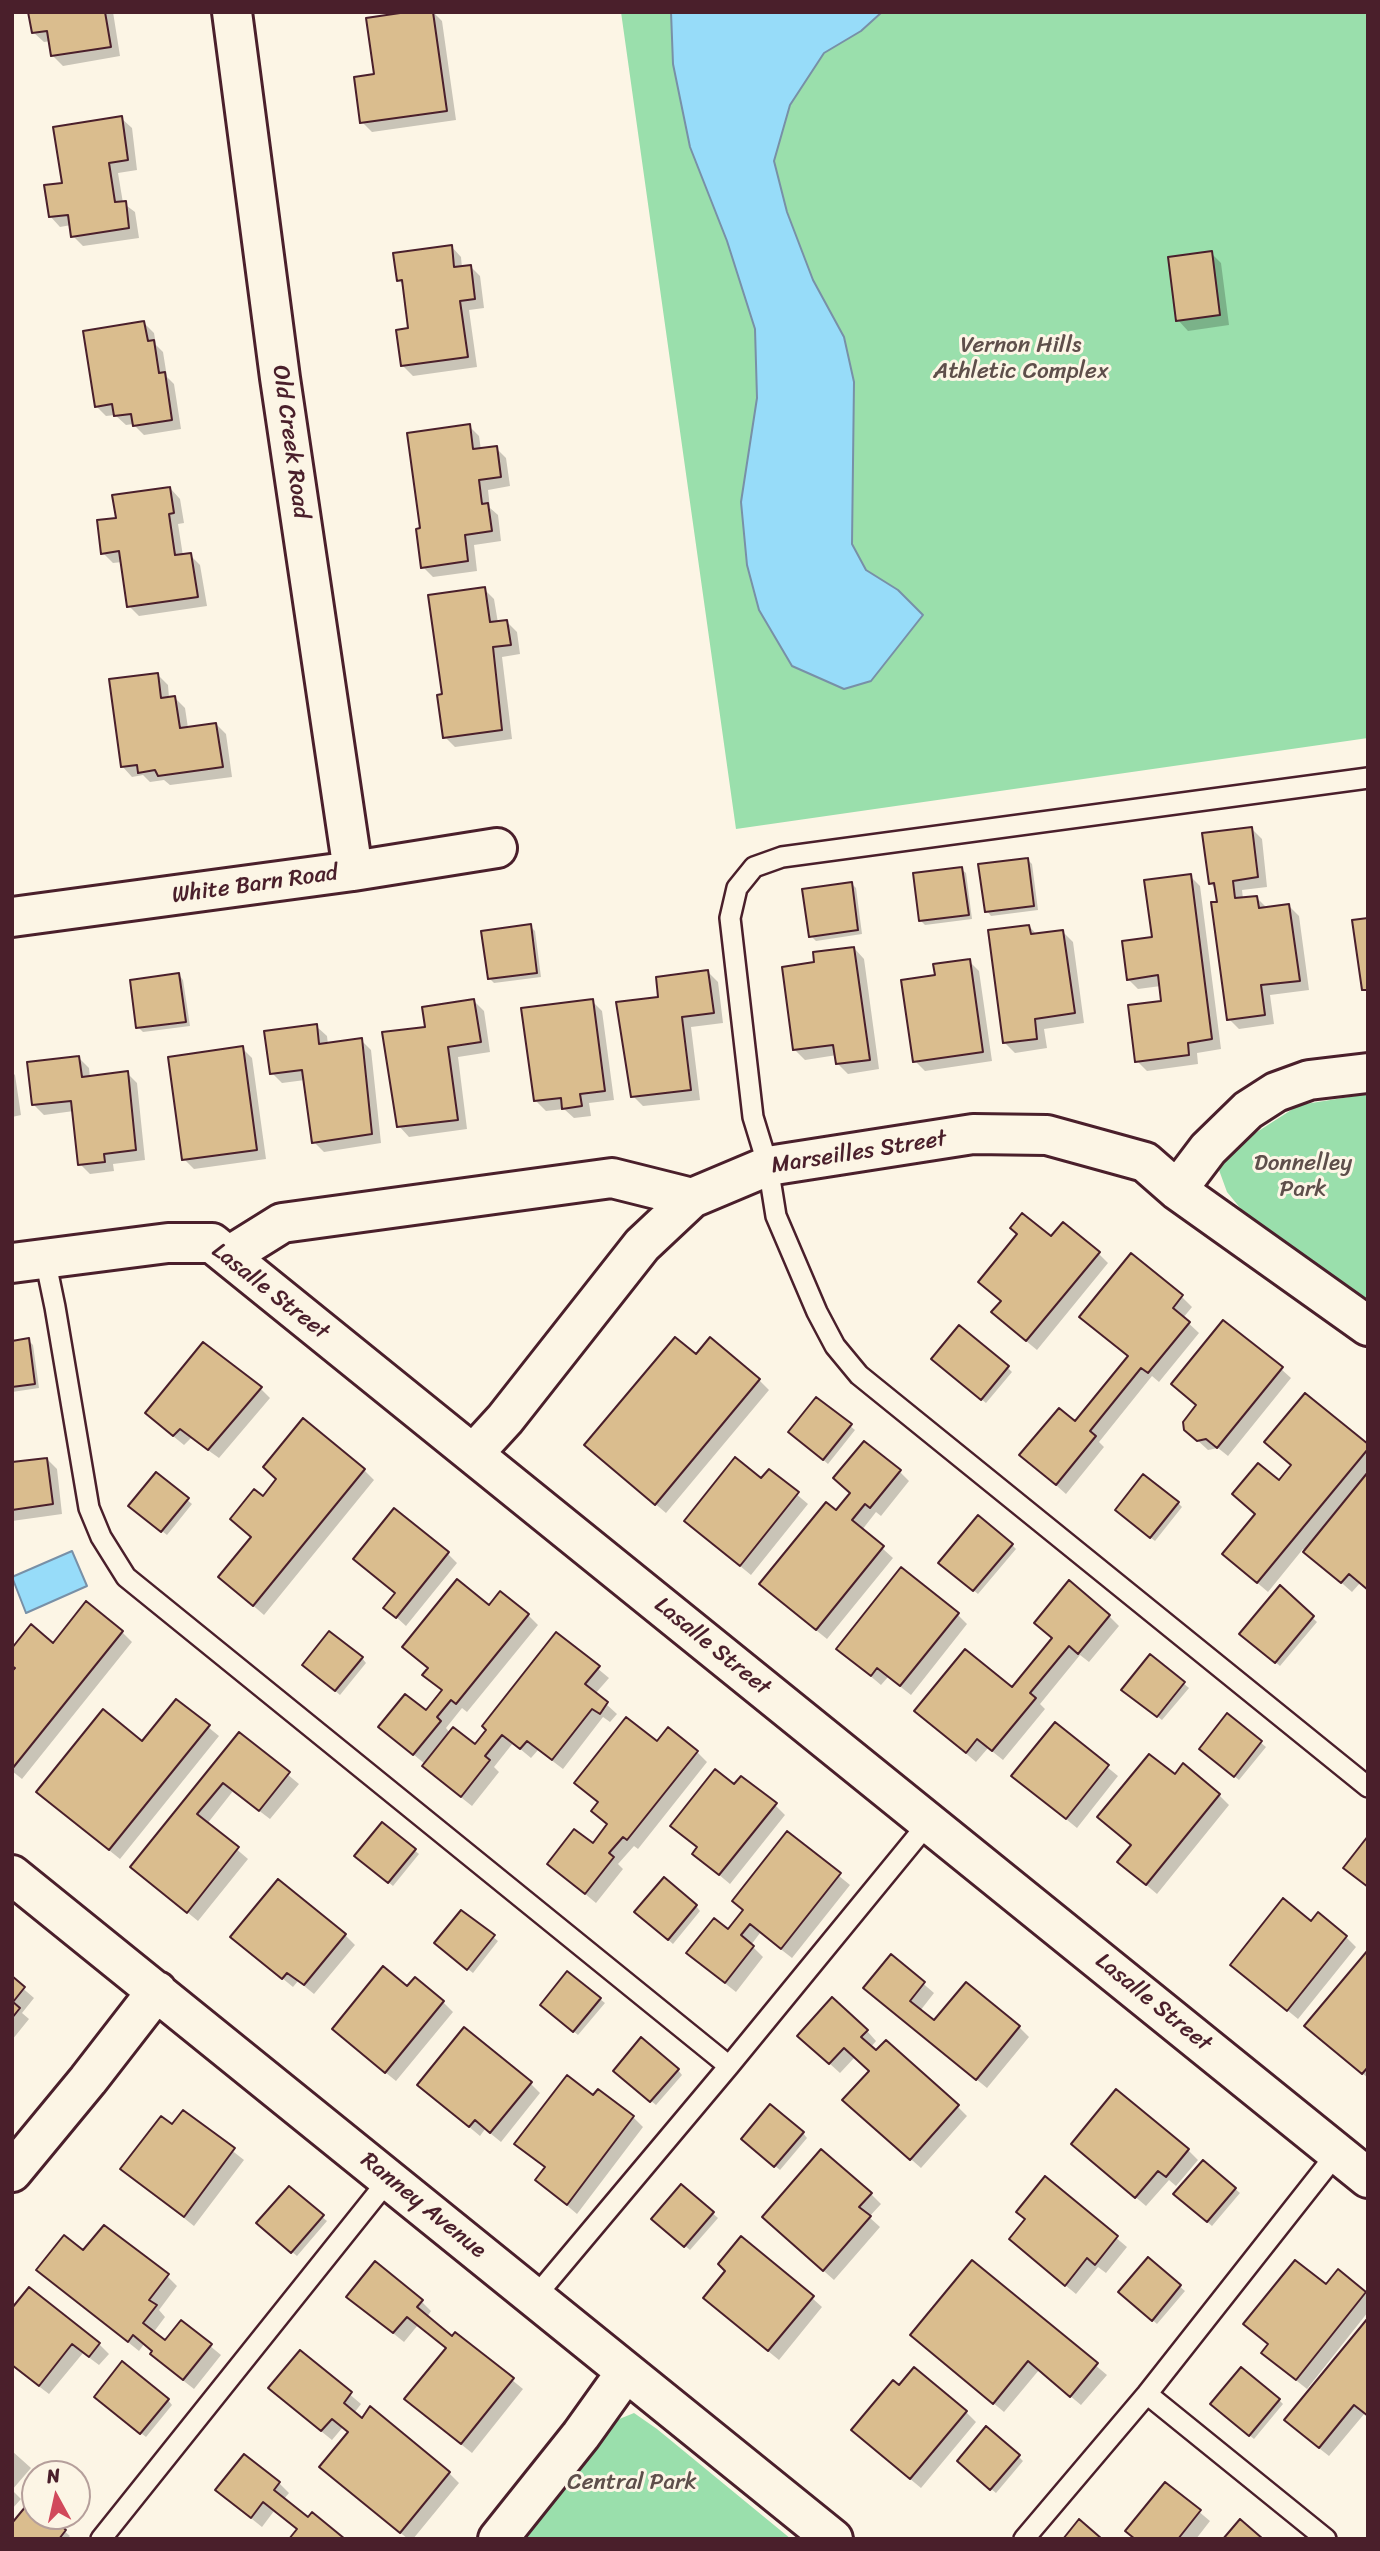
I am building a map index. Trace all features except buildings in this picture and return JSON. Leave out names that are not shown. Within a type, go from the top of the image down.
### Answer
[{"type":"street","name":"Old Creek Road","points":[[232,12],[280,378],[352,871]]},
{"type":"street","name":"White Barn Road","points":[[12,917],[352,871],[497,848]]},
{"type":"street","points":[[1177,1190],[1208,1149],[1248,1110],[1276,1092],[1309,1080],[1368,1073]]},
{"type":"street","name":"Marseilles Street","points":[[692,1198],[768,1166],[973,1134],[1047,1135],[1145,1162],[1177,1190],[1368,1326]]},
{"type":"street","points":[[229,1256],[282,1223],[612,1178],[692,1198]]},
{"type":"street","points":[[473,1454],[505,1419],[642,1245],[692,1198]]},
{"type":"street","name":"Lasalle Street","points":[[28,1261],[168,1243],[212,1243],[1368,2178]]},
{"type":"street","name":"Ranney Avenue","points":[[12,1875],[832,2539]]},
{"type":"street","points":[[12,2172],[88,2081],[157,1991]]},
{"type":"street","points":[[498,2539],[581,2435],[626,2372]]},
{"type":"lane","points":[[1368,778],[782,858],[754,867],[737,888],[730,918],[753,1117],[768,1166],[776,1216],[817,1312],[835,1346],[859,1375],[1368,1787]]},
{"type":"lane","points":[[28,1261],[55,1307],[89,1508],[102,1536],[127,1577],[729,2066]]},
{"type":"lane","points":[[535,2297],[929,1822]]},
{"type":"lane","points":[[1024,2539],[1147,2394],[1337,2153]]},
{"type":"lane","points":[[101,2539],[389,2179]]},
{"type":"lane","points":[[1147,2394],[1326,2539]]},
{"type":"green space","name":"Vernon Hills Athletic Complex","points":[[621,12],[1368,12],[1368,738],[736,829]]},
{"type":"green space","name":"Donnelley Park","points":[[1368,1094],[1368,1313],[1241,1209],[1227,1192],[1219,1170],[1232,1148],[1299,1105]]},
{"type":"green space","name":"Central Park","points":[[634,2413],[791,2539],[512,2539],[612,2422]]},
{"type":"water","points":[[671,12],[882,12],[861,31],[824,53],[790,105],[774,161],[787,212],[813,280],[844,337],[854,382],[852,544],[866,570],[898,590],[923,615],[871,681],[844,689],[792,666],[759,610],[747,565],[741,502],[757,398],[755,329],[727,241],[690,147],[673,64]]},
{"type":"water","points":[[72,1551],[87,1586],[26,1613],[12,1577]]}]
